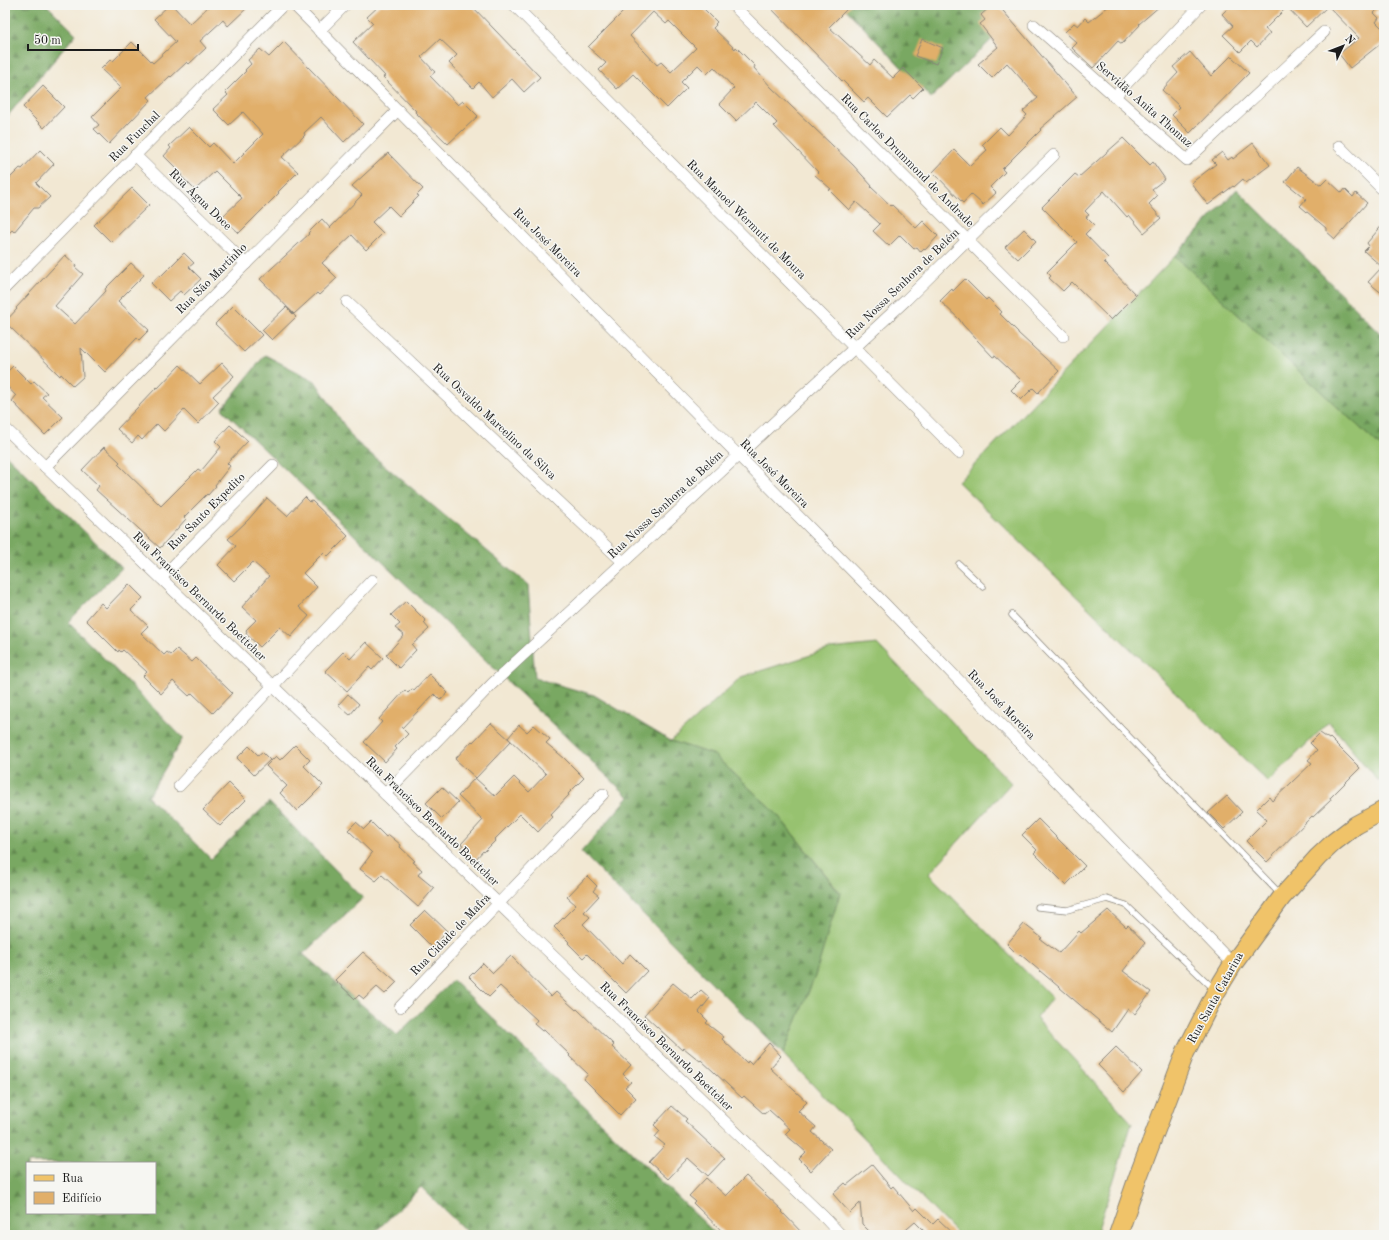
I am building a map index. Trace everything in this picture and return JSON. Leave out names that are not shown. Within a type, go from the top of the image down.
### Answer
[{"type":"main road","name":"Rua Santa Catarina","points":[[1118,1235],[1138,1177],[1185,1054],[1216,992],[1233,964],[1282,897],[1318,857],[1356,825],[1384,810]]},
{"type":"street","name":"Rua Funchal","points":[[5,288],[283,5]]},
{"type":"street","name":"Rua José Moreira","points":[[294,5],[890,610],[1233,964]]},
{"type":"street","points":[[319,30],[345,5]]},
{"type":"street","name":"Rua Manoel Wermutt de Moura","points":[[514,5],[959,453]]},
{"type":"street","name":"Rua Carlos Drummond de Andrade","points":[[733,5],[1063,336]]},
{"type":"street","points":[[1114,97],[1197,6]]},
{"type":"street","name":"Servidão Anita Thomaz","points":[[1034,25],[1187,160],[1324,32]]},
{"type":"street","name":"Rua São Martinho","points":[[45,467],[398,110]]},
{"type":"street","points":[[1339,146],[1384,191]]},
{"type":"street","name":"Rua Água Doce","points":[[135,155],[246,264]]},
{"type":"street","name":"Rua Nossa Senhora de Belém","points":[[385,794],[492,684],[906,300],[1054,155]]},
{"type":"street","name":"Rua Osvaldo Marcelino da Silva","points":[[347,302],[623,562]]},
{"type":"street","name":"Rua Francisco Bernardo Boettcher","points":[[5,428],[841,1235]]},
{"type":"street","name":"Rua Santo Expedito","points":[[161,578],[273,465]]},
{"type":"street","points":[[179,786],[372,580]]},
{"type":"street","name":"Rua Cidade de Mafra","points":[[400,1006],[603,794]]},
{"type":"lane","points":[[959,564],[983,587]]},
{"type":"lane","points":[[1012,615],[1282,897]]},
{"type":"lane","points":[[1038,907],[1067,910],[1107,899],[1126,905],[1216,992]]},
{"type":"green space","points":[[5,5],[47,5],[76,34],[5,119]]},
{"type":"green space","points":[[842,5],[990,5],[1008,24],[931,98]]},
{"type":"green space","points":[[1237,189],[1384,337],[1384,450],[1175,256]]},
{"type":"green space","points":[[1175,256],[1384,450],[1384,778],[1377,780],[1329,722],[1268,782],[958,482]]},
{"type":"green space","points":[[265,355],[315,381],[354,440],[528,585],[535,678],[594,695],[671,741],[714,755],[776,813],[840,893],[815,976],[783,1054],[581,852],[629,797],[222,409]]},
{"type":"green space","points":[[5,454],[122,568],[68,622],[183,738],[148,797],[211,859],[269,802],[363,898],[303,954],[397,1035],[453,980],[717,1235],[470,1235],[421,1187],[372,1235],[5,1235]]},
{"type":"green space","points":[[877,644],[1011,783],[929,874],[1052,998],[1036,1018],[1132,1123],[1096,1235],[958,1235],[783,1054],[815,976],[840,892],[776,813],[714,755],[671,741],[741,677],[830,649]]},
{"type":"building","points":[[169,5],[172,5],[190,24],[210,5],[250,5],[228,26],[223,20],[200,41],[206,48],[189,64],[187,62],[171,77],[170,76],[148,97],[151,100],[109,144],[94,129],[99,125],[92,117],[121,88],[101,69],[111,59],[113,61],[132,42],[153,63],[176,42],[154,19]]},
{"type":"building","points":[[380,5],[471,5],[540,77],[524,92],[512,79],[492,97],[479,82],[473,88],[449,63],[457,55],[440,39],[421,57],[435,72],[430,76],[458,105],[463,101],[478,116],[448,144],[415,112],[416,111],[383,77],[385,76],[353,42],[373,23],[367,17]]},
{"type":"building","points":[[616,5],[700,5],[717,22],[713,28],[735,49],[736,47],[755,66],[754,68],[771,87],[853,165],[872,186],[871,187],[916,228],[923,221],[938,236],[925,250],[924,249],[921,252],[917,247],[914,249],[900,235],[889,246],[873,231],[880,224],[856,202],[849,210],[829,190],[831,189],[815,175],[818,172],[774,126],[777,123],[756,102],[736,121],[719,104],[734,88],[714,67],[707,74],[698,65],[681,82],[687,88],[667,108],[633,74],[617,89],[599,70],[606,63],[588,47],[623,12]],"holes":[[[653,12],[666,24],[669,21],[696,48],[671,72],[661,62],[657,65],[630,36]]]},
{"type":"building","points":[[768,5],[851,5],[829,27],[870,65],[874,60],[893,78],[903,68],[923,88],[913,98],[910,95],[887,117],[868,98],[864,102]]},
{"type":"building","points":[[992,5],[998,5],[1077,97],[1040,129],[1041,130],[1002,169],[1005,172],[990,187],[996,193],[983,205],[971,194],[963,203],[933,172],[954,150],[970,166],[987,150],[982,145],[1000,127],[1008,135],[1027,115],[1023,111],[1038,98],[1007,63],[992,78],[978,64],[998,47],[980,24],[985,20],[981,15]]},
{"type":"building","points":[[1110,5],[1161,5],[1139,24],[1140,25],[1122,44],[1118,41],[1093,68],[1072,48],[1077,43],[1065,32],[1074,23],[1078,26],[1085,18],[1089,22]]},
{"type":"building","points":[[1231,5],[1382,5],[1374,13],[1379,18],[1376,22],[1384,30],[1384,41],[1350,68],[1339,54],[1359,38],[1328,6],[1306,27],[1287,7],[1265,29],[1270,33],[1257,47],[1251,41],[1240,52],[1223,35],[1233,26],[1222,14]]},
{"type":"building","points":[[922,39],[943,48],[936,64],[915,56]]},
{"type":"building","points":[[284,42],[363,124],[344,142],[321,117],[282,157],[298,172],[239,233],[222,217],[242,198],[215,171],[195,190],[164,156],[171,148],[169,146],[189,127],[209,147],[213,143],[233,164],[263,134],[243,112],[229,125],[213,109],[228,95],[225,92],[251,64],[248,60],[260,49],[269,57]]},
{"type":"building","points":[[1190,52],[1211,76],[1231,56],[1249,73],[1190,133],[1172,115],[1180,107],[1162,90],[1178,73],[1173,67]]},
{"type":"building","points":[[43,86],[64,107],[44,128],[23,107]]},
{"type":"building","points":[[1123,138],[1150,165],[1153,162],[1165,179],[1152,189],[1157,196],[1149,204],[1161,218],[1144,233],[1129,215],[1127,217],[1104,191],[1085,211],[1089,215],[1086,217],[1094,225],[1085,234],[1108,258],[1104,262],[1136,295],[1111,320],[1072,282],[1063,291],[1049,278],[1051,276],[1047,272],[1077,242],[1042,207],[1075,174],[1079,177]]},
{"type":"building","points":[[1253,143],[1270,165],[1246,183],[1243,179],[1208,205],[1191,183],[1216,164],[1212,160],[1222,152],[1228,160],[1232,157],[1233,159]]},
{"type":"building","points":[[40,150],[54,164],[36,183],[50,197],[38,208],[34,208],[14,232],[12,230],[5,237],[5,183],[20,168],[22,169]]},
{"type":"building","points":[[388,153],[423,189],[417,195],[419,196],[399,216],[389,206],[372,222],[383,233],[366,250],[352,235],[322,263],[337,278],[319,295],[317,293],[294,314],[260,279],[309,234],[308,233],[322,219],[330,228],[362,195],[352,186]]},
{"type":"building","points":[[1297,167],[1321,185],[1327,179],[1342,193],[1345,189],[1353,197],[1356,193],[1367,203],[1335,239],[1326,231],[1326,228],[1300,206],[1306,199],[1285,182]]},
{"type":"building","points":[[132,188],[149,205],[111,242],[94,225]]},
{"type":"building","points":[[1384,223],[1384,295],[1368,282],[1382,267],[1364,251],[1369,246],[1367,243]]},
{"type":"building","points":[[1024,229],[1036,241],[1018,259],[1005,247]]},
{"type":"building","points":[[184,253],[194,263],[189,267],[201,279],[184,295],[180,291],[169,301],[151,283],[160,275],[161,276]]},
{"type":"building","points":[[65,255],[83,274],[55,306],[75,324],[106,291],[105,289],[131,263],[144,275],[118,301],[149,330],[139,340],[137,338],[105,372],[81,348],[83,377],[73,386],[61,374],[60,376],[5,322]]},
{"type":"building","points":[[965,279],[986,300],[988,298],[1002,312],[1000,314],[1018,333],[1059,371],[1038,393],[1033,388],[1021,400],[1011,390],[1021,380],[995,356],[993,357],[959,319],[940,301]]},
{"type":"building","points":[[233,306],[262,335],[244,352],[215,324]]},
{"type":"building","points":[[286,307],[296,317],[272,340],[262,330]]},
{"type":"building","points":[[222,363],[234,376],[213,396],[219,402],[198,424],[184,410],[164,431],[157,424],[142,440],[138,436],[132,443],[117,429],[180,365],[200,384]]},
{"type":"building","points":[[13,366],[31,384],[34,381],[47,393],[42,397],[63,417],[45,435],[12,401],[16,396],[5,384],[5,374]]},
{"type":"building","points":[[230,425],[248,441],[227,463],[230,466],[215,485],[216,486],[184,517],[186,519],[160,548],[96,490],[99,486],[82,470],[104,447],[120,462],[118,464],[161,506],[198,469],[201,471],[221,447],[215,441]]},
{"type":"building","points":[[305,497],[310,502],[312,501],[348,536],[328,556],[324,552],[303,573],[317,587],[299,607],[309,616],[291,637],[280,627],[260,647],[246,634],[246,630],[256,620],[242,607],[269,576],[253,562],[234,581],[218,565],[236,546],[228,539],[248,520],[267,498],[287,516]]},
{"type":"building","points":[[129,584],[143,598],[131,610],[148,626],[141,633],[164,655],[167,652],[171,655],[177,649],[192,662],[196,658],[232,693],[213,713],[192,693],[189,696],[173,681],[161,694],[143,676],[147,672],[123,650],[121,652],[119,650],[118,652],[86,620],[101,603],[106,608]]},
{"type":"building","points":[[406,601],[426,621],[424,623],[429,629],[412,645],[416,650],[399,668],[386,655],[404,635],[395,628],[400,624],[391,615]]},
{"type":"building","points":[[366,642],[383,658],[372,670],[369,667],[347,691],[325,671],[343,652],[350,659]]},
{"type":"building","points":[[429,674],[448,693],[440,700],[434,694],[402,728],[408,734],[395,747],[397,749],[385,762],[364,742],[382,722],[379,719],[405,690],[408,693],[412,689],[414,690]]},
{"type":"building","points":[[348,694],[359,704],[350,715],[338,705]]},
{"type":"building","points":[[491,723],[511,741],[476,778],[455,759]]},
{"type":"building","points":[[519,725],[527,732],[534,725],[550,739],[546,743],[584,778],[550,815],[552,817],[538,832],[520,814],[474,861],[460,848],[463,845],[461,844],[483,820],[458,796],[475,778],[495,796],[514,777],[529,792],[546,774],[508,738]]},
{"type":"building","points":[[1320,733],[1329,739],[1330,738],[1360,768],[1330,798],[1331,800],[1313,817],[1312,816],[1267,862],[1246,841],[1267,820],[1256,810],[1269,797],[1272,801],[1312,763],[1308,760],[1317,750],[1310,743]]},
{"type":"building","points":[[295,745],[310,760],[304,766],[323,785],[297,811],[280,793],[287,786],[266,766],[276,756],[280,760]]},
{"type":"building","points":[[249,746],[258,755],[262,752],[270,760],[254,775],[237,758]]},
{"type":"building","points":[[229,783],[246,800],[220,826],[203,810]]},
{"type":"building","points":[[442,787],[458,802],[442,819],[426,803]]},
{"type":"building","points":[[1227,796],[1242,812],[1224,829],[1208,813]]},
{"type":"building","points":[[1038,819],[1085,866],[1066,885],[1034,853],[1037,850],[1022,835]]},
{"type":"building","points":[[356,822],[364,829],[371,822],[386,837],[389,835],[401,845],[400,847],[422,870],[418,875],[434,888],[418,907],[382,875],[376,881],[360,869],[372,853],[348,830]]},
{"type":"building","points":[[587,876],[597,886],[593,891],[599,896],[584,912],[590,917],[583,924],[622,964],[630,954],[647,971],[626,993],[587,954],[583,958],[554,927],[576,905],[567,897]]},
{"type":"building","points":[[425,910],[447,931],[433,948],[410,925]]},
{"type":"building","points":[[1108,910],[1126,927],[1128,925],[1145,943],[1123,971],[1151,992],[1135,1014],[1128,1009],[1112,1032],[1020,954],[1019,956],[1007,944],[1024,924],[1042,938],[1040,939],[1059,953],[1079,931],[1081,933]]},
{"type":"building","points":[[363,952],[397,982],[385,994],[377,987],[364,999],[359,995],[355,999],[335,980]]},
{"type":"building","points":[[511,956],[551,997],[556,992],[576,1010],[577,1009],[614,1045],[612,1047],[631,1065],[623,1074],[631,1082],[625,1087],[636,1098],[620,1115],[584,1079],[588,1074],[544,1030],[542,1031],[534,1024],[537,1020],[500,986],[489,997],[469,977],[483,963],[493,973]]},
{"type":"building","points":[[673,983],[692,999],[701,990],[710,998],[699,1012],[708,1021],[706,1023],[724,1037],[722,1039],[747,1063],[748,1061],[751,1064],[769,1043],[781,1056],[770,1068],[807,1102],[798,1111],[816,1127],[812,1132],[831,1149],[811,1171],[799,1159],[806,1152],[785,1134],[790,1129],[769,1110],[764,1114],[744,1096],[742,1098],[701,1060],[700,1061],[684,1048],[682,1050],[644,1015]]},
{"type":"building","points":[[1116,1047],[1142,1072],[1124,1092],[1098,1065]]},
{"type":"building","points":[[672,1106],[687,1119],[685,1121],[725,1158],[708,1176],[688,1158],[668,1179],[649,1162],[665,1145],[655,1137],[660,1131],[654,1125]]},
{"type":"building","points":[[872,1165],[891,1188],[893,1186],[914,1211],[917,1208],[933,1224],[938,1219],[955,1235],[922,1235],[925,1232],[915,1222],[900,1235],[873,1235],[862,1224],[860,1203],[850,1213],[833,1194],[845,1183],[847,1185]]},
{"type":"building","points":[[746,1176],[783,1211],[782,1212],[804,1235],[726,1235],[693,1203],[695,1201],[689,1196],[706,1178],[726,1196]]}]
